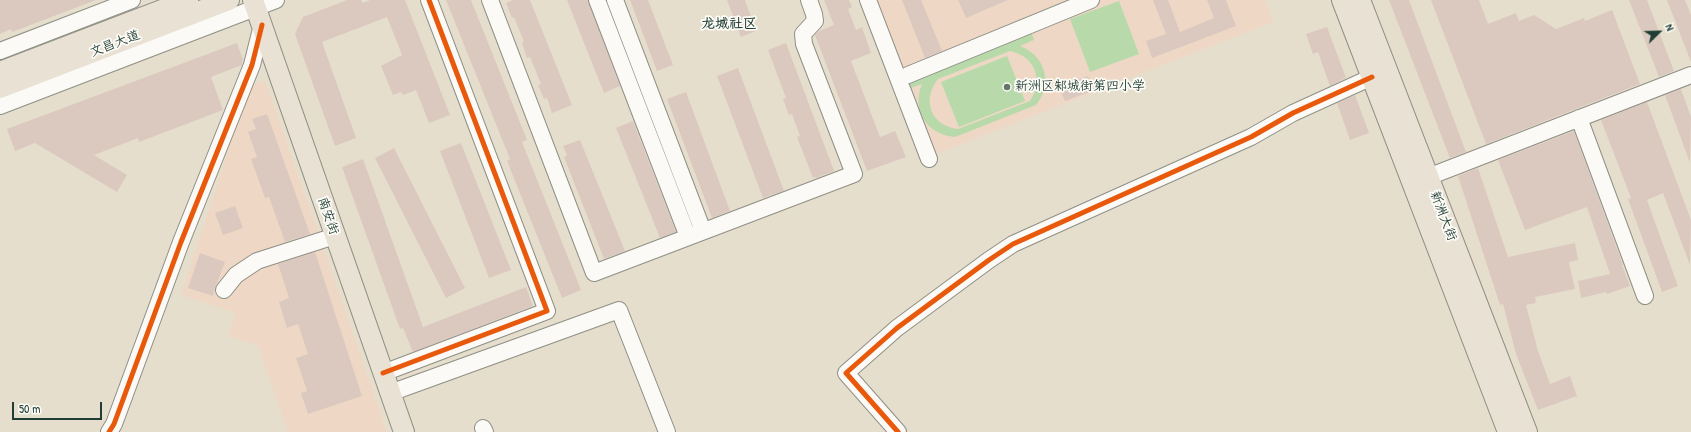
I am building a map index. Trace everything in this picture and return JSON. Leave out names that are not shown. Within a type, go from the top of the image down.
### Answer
[{"type":"main road","name":"文昌大道","points":[[0,72],[188,0]]},
{"type":"main road","name":"文昌大道","points":[[0,88],[229,0]]},
{"type":"main road","name":"新洲大街","points":[[1342,0],[1508,432]]},
{"type":"main road","name":"新洲大街","points":[[1360,0],[1527,432]]},
{"type":"main road","name":"南安街","points":[[257,11],[404,432]]},
{"type":"street","points":[[0,51],[132,0]]},
{"type":"street","points":[[0,106],[257,11],[276,0]]},
{"type":"street","points":[[383,373],[547,311],[429,0]]},
{"type":"street","points":[[490,0],[594,273],[854,174],[804,44],[803,34],[815,21],[809,0]]},
{"type":"street","points":[[597,0],[688,237]]},
{"type":"street","points":[[615,0],[703,231]]},
{"type":"street","points":[[868,0],[929,160]]},
{"type":"street","points":[[908,75],[1091,0]]},
{"type":"street","points":[[109,432],[114,424],[181,242],[252,65],[257,11]]},
{"type":"street","points":[[1428,177],[1691,75]]},
{"type":"street","points":[[898,432],[846,372],[897,328],[1013,244],[1251,137],[1293,113],[1372,77]]},
{"type":"street","points":[[1579,118],[1645,296]]},
{"type":"street","points":[[224,290],[236,275],[257,261],[335,236]]},
{"type":"street","points":[[390,394],[619,310],[667,432]]},
{"type":"shaded area","name":"新洲区邾城街第四小学","points":[[872,0],[1265,0],[1273,22],[934,155]]},
{"type":"shaded area","points":[[265,80],[387,432],[288,432],[258,346],[228,336],[236,313],[181,295],[250,85]]},
{"type":"green space","points":[[1119,1],[1139,54],[1090,72],[1070,19]]},
{"type":"green space","points":[[1031,31],[1034,40],[1020,46],[1036,56],[1044,71],[1045,80],[1041,97],[1036,105],[955,137],[936,132],[924,120],[920,112],[919,103],[919,94],[922,84],[911,88],[908,80]],"holes":[[[1010,51],[1026,58],[1035,70],[1036,85],[1030,101],[958,129],[941,123],[935,117],[930,103],[930,95],[938,79]]]},
{"type":"green space","points":[[1007,56],[1025,101],[959,127],[941,82]]},
{"type":"building","points":[[0,0],[96,0],[12,32],[11,29],[0,34]]},
{"type":"building","points":[[347,0],[361,0],[363,3],[370,0],[405,0],[450,115],[429,123],[416,90],[403,95],[401,92],[393,95],[381,66],[402,55],[387,17],[322,42],[356,138],[335,146],[295,34],[303,17]]},
{"type":"building","points":[[446,0],[471,0],[527,140],[522,142],[581,290],[562,298],[507,161],[510,159]]},
{"type":"building","points":[[513,0],[530,0],[572,105],[552,113],[547,98],[544,99],[538,85],[541,84],[530,57],[527,58],[522,43],[524,42],[514,17],[512,18],[506,3]]},
{"type":"building","points":[[567,0],[588,0],[620,86],[604,93]]},
{"type":"building","points":[[630,0],[648,0],[673,65],[657,71]]},
{"type":"building","points":[[727,0],[745,0],[756,31],[741,37]]},
{"type":"building","points":[[824,0],[849,0],[852,7],[848,9],[856,30],[862,27],[871,53],[851,61],[880,137],[895,131],[906,157],[867,171],[815,35],[819,31],[834,25]]},
{"type":"building","points":[[902,0],[921,0],[942,51],[925,58]]},
{"type":"building","points":[[958,0],[1008,0],[966,18]]},
{"type":"building","points":[[1153,0],[1168,0],[1180,32],[1214,18],[1207,0],[1226,0],[1236,26],[1152,58],[1146,41],[1166,34]]},
{"type":"building","points":[[1389,0],[1409,0],[1466,152],[1450,158]]},
{"type":"building","points":[[1431,0],[1479,0],[1488,24],[1516,13],[1519,21],[1534,15],[1556,29],[1584,18],[1585,21],[1612,10],[1640,84],[1486,144]]},
{"type":"building","points":[[1629,0],[1647,0],[1674,71],[1659,77]]},
{"type":"building","points":[[1667,0],[1685,0],[1691,15],[1691,62]]},
{"type":"building","points":[[1327,27],[1346,78],[1330,86],[1318,52],[1313,54],[1306,34]]},
{"type":"building","points":[[237,43],[243,60],[242,65],[211,77],[223,110],[139,142],[138,138],[94,155],[127,175],[117,192],[35,143],[15,151],[7,129]]},
{"type":"building","points":[[786,43],[834,171],[816,178],[813,178],[797,137],[800,136],[792,114],[789,115],[783,99],[786,98],[768,50]]},
{"type":"building","points":[[738,68],[784,191],[763,198],[717,76]]},
{"type":"building","points":[[1088,76],[1094,90],[1065,101],[1059,87]]},
{"type":"building","points":[[1681,89],[1691,117],[1690,163],[1665,95]]},
{"type":"building","points":[[686,92],[730,211],[712,218],[667,99]]},
{"type":"building","points":[[1355,95],[1369,133],[1350,140],[1337,103]]},
{"type":"building","points":[[1647,102],[1691,220],[1690,265],[1663,193],[1647,200],[1678,286],[1662,292],[1628,199],[1631,198],[1601,120]]},
{"type":"building","points":[[267,114],[310,234],[285,242],[269,197],[265,198],[251,159],[257,157],[248,132],[256,129],[252,119]]},
{"type":"building","points":[[633,121],[676,232],[660,238],[616,128]]},
{"type":"building","points":[[1574,131],[1630,286],[1607,294],[1606,292],[1581,298],[1578,281],[1610,274],[1587,207],[1525,230],[1498,160]]},
{"type":"building","points":[[580,140],[625,251],[604,259],[564,157],[567,155],[563,146]]},
{"type":"building","points":[[461,143],[511,270],[489,278],[440,151]]},
{"type":"building","points":[[394,148],[465,288],[446,298],[375,158]]},
{"type":"building","points":[[363,159],[423,327],[526,287],[533,306],[413,352],[403,328],[400,329],[342,167]]},
{"type":"building","points":[[1478,168],[1508,257],[1575,243],[1578,260],[1569,262],[1575,289],[1535,297],[1536,303],[1526,305],[1538,351],[1550,384],[1570,376],[1577,396],[1538,410],[1516,354],[1503,304],[1500,305],[1458,176]]},
{"type":"building","points":[[235,206],[243,228],[223,235],[215,213]]},
{"type":"building","points":[[315,252],[362,396],[308,414],[301,393],[307,391],[296,358],[308,354],[298,324],[287,328],[279,302],[289,298],[278,264]]},
{"type":"building","points":[[200,253],[225,262],[213,296],[188,288]]},
{"type":"cycle path","points":[[383,373],[547,311],[429,0]]},
{"type":"cycle path","points":[[109,432],[114,424],[181,242],[252,65],[262,25]]},
{"type":"cycle path","points":[[898,432],[846,373],[897,328],[1013,244],[1251,137],[1293,113],[1372,77]]},
{"type":"place","name":"新洲区邾城街第四小学","points":[[1007,87]]},
{"type":"district","name":"龙城社区","points":[[729,24]]}]
